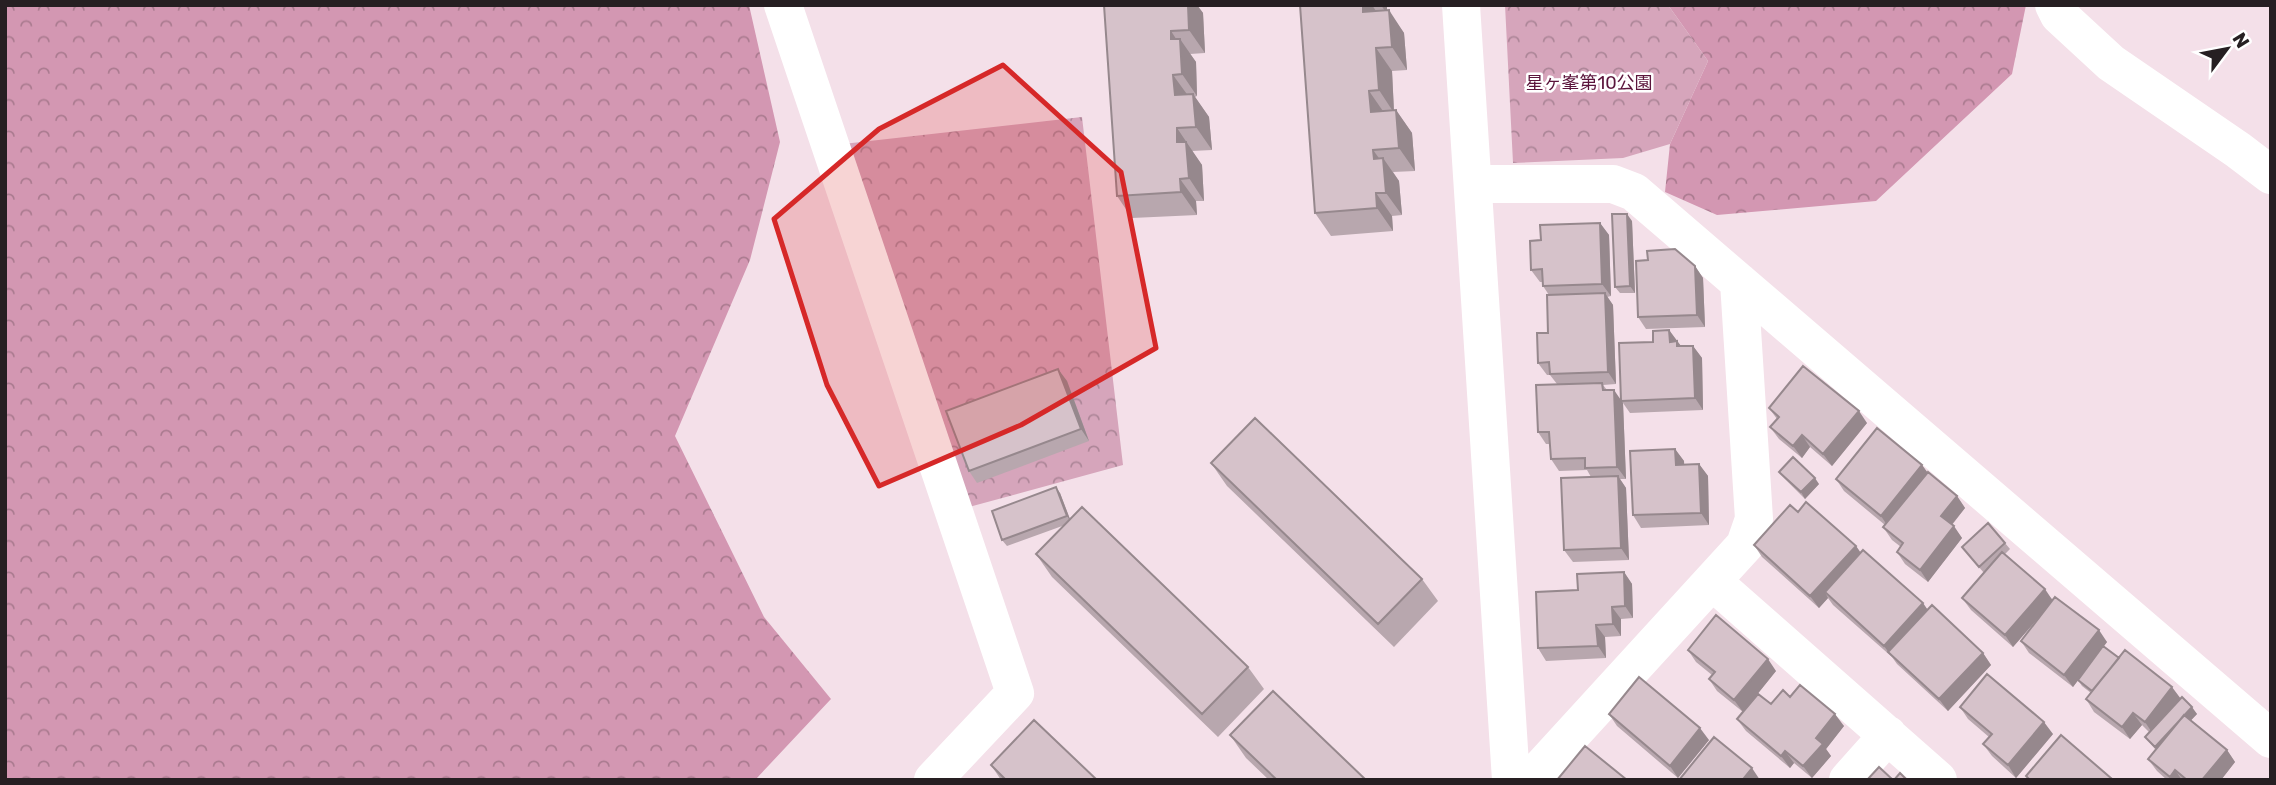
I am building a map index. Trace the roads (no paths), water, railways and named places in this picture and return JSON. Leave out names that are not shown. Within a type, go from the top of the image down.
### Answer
[{"type":"street","points":[[783,5],[1015,693],[933,780]]},
{"type":"street","points":[[1461,5],[1511,780]]},
{"type":"street","points":[[2054,5],[2059,15],[2111,63],[2271,175]]},
{"type":"street","points":[[1472,184],[1613,184],[1634,192],[2271,739]]},
{"type":"street","points":[[1530,780],[1745,545],[1754,519],[1739,282]]},
{"type":"street","points":[[1712,581],[1938,780]]},
{"type":"street","points":[[1848,780],[1888,735]]},
{"type":"park label","name":"星ヶ峯第10公園","points":[[1589,83]]}]
